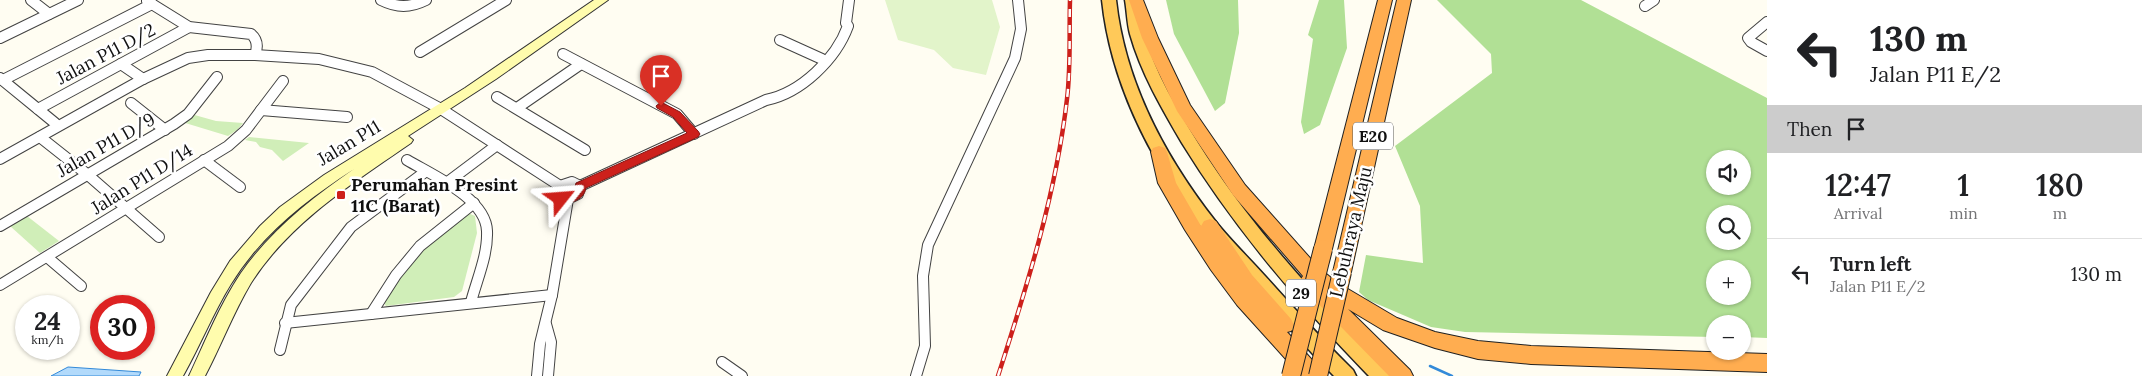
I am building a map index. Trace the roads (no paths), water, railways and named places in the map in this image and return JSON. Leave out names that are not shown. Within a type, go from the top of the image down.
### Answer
[{"type":"highway","name":"29","points":[[1108,0],[1109,17],[1120,61],[1159,152],[1210,226],[1312,343],[1346,376]]},
{"type":"highway","name":"29","points":[[1134,0],[1137,36],[1156,82],[1201,162],[1228,203],[1292,284],[1382,376]]},
{"type":"highway","points":[[1134,0],[1183,107],[1276,246],[1364,340],[1403,376]]},
{"type":"highway","name":"Lebuhraya Maju","points":[[1291,376],[1385,0]]},
{"type":"highway","name":"Lebuhraya Maju","points":[[1318,376],[1404,0]]},
{"type":"highway","points":[[1159,152],[1167,183],[1191,225],[1218,265],[1244,299],[1314,376]]},
{"type":"highway","points":[[1239,190],[1295,256],[1329,287],[1390,324],[1435,340],[1478,350],[1531,354],[1767,363]]},
{"type":"highway","points":[[1210,226],[1245,280],[1329,376]]},
{"type":"main road","name":"Jalan P11","points":[[197,376],[238,292],[257,263],[286,230],[322,199],[443,111],[602,0]]},
{"type":"main road","name":"Jalan P11","points":[[176,376],[230,273],[245,252],[282,212],[330,176],[443,111],[614,0]]},
{"type":"street","points":[[31,0],[49,14]]},
{"type":"street","points":[[0,38],[78,0]]},
{"type":"street","points":[[381,0],[400,8],[412,7],[426,0]]},
{"type":"street","points":[[420,52],[506,0]]},
{"type":"street","points":[[766,100],[772,100],[801,84],[827,62],[845,35],[848,26],[846,23],[849,12],[849,0]]},
{"type":"street","points":[[916,376],[925,346],[923,276],[928,245],[1016,58],[1023,25],[1018,0]]},
{"type":"street","points":[[1645,6],[1654,0]]},
{"type":"street","points":[[55,122],[2,79],[150,2],[189,27],[251,34],[255,37],[258,47],[255,55]]},
{"type":"street","points":[[1767,22],[1748,38],[1751,42],[1767,51]]},
{"type":"street","points":[[580,186],[766,100],[796,81],[822,59],[834,44],[842,25],[846,23]]},
{"type":"street","name":"Jalan P11 D/2","points":[[38,109],[189,27]]},
{"type":"street","points":[[780,40],[822,59]]},
{"type":"street","points":[[0,159],[143,80],[188,58],[208,54],[255,55],[319,59],[372,72],[443,111],[560,186]]},
{"type":"street","points":[[562,54],[677,114],[694,134]]},
{"type":"street","points":[[121,64],[143,80]]},
{"type":"street","points":[[517,108],[581,64]]},
{"type":"street","name":"Jalan P11 D/9","points":[[2,221],[88,175],[165,130],[188,114],[217,77]]},
{"type":"street","name":"Jalan P11 D/14","points":[[0,285],[127,209],[238,138],[283,81]]},
{"type":"street","points":[[497,97],[585,150]]},
{"type":"street","points":[[131,103],[165,130]]},
{"type":"street","points":[[261,110],[346,117]]},
{"type":"street","points":[[40,137],[88,175],[159,237]]},
{"type":"street","points":[[445,184],[497,145]]},
{"type":"street","points":[[204,160],[240,186]]},
{"type":"street","points":[[407,160],[474,203],[483,213],[487,225],[485,246],[471,302]]},
{"type":"street","points":[[280,350],[285,323],[291,305],[351,227],[426,172]]},
{"type":"street","points":[[572,182],[580,186],[578,194],[568,199],[561,199],[556,195],[556,190],[560,186],[572,182]]},
{"type":"street","points":[[537,376],[540,344],[552,294],[568,199]]},
{"type":"street","points":[[371,314],[384,292],[414,252],[425,241],[474,203]]},
{"type":"street","points":[[47,257],[81,286]]},
{"type":"street","points":[[285,323],[552,294]]},
{"type":"street","points":[[546,323],[550,342],[548,376]]},
{"type":"street","points":[[722,362],[742,376]]},
{"type":"water","points":[[68,367],[141,372],[139,376],[51,376]]},
{"type":"waterway","points":[[1430,366],[1452,376]]},
{"type":"railway","points":[[998,376],[1030,274],[1056,170],[1068,87],[1070,0]]},
{"type":"place","name":"Perumahan Presint 11C (Barat)","points":[[341,195]]}]
